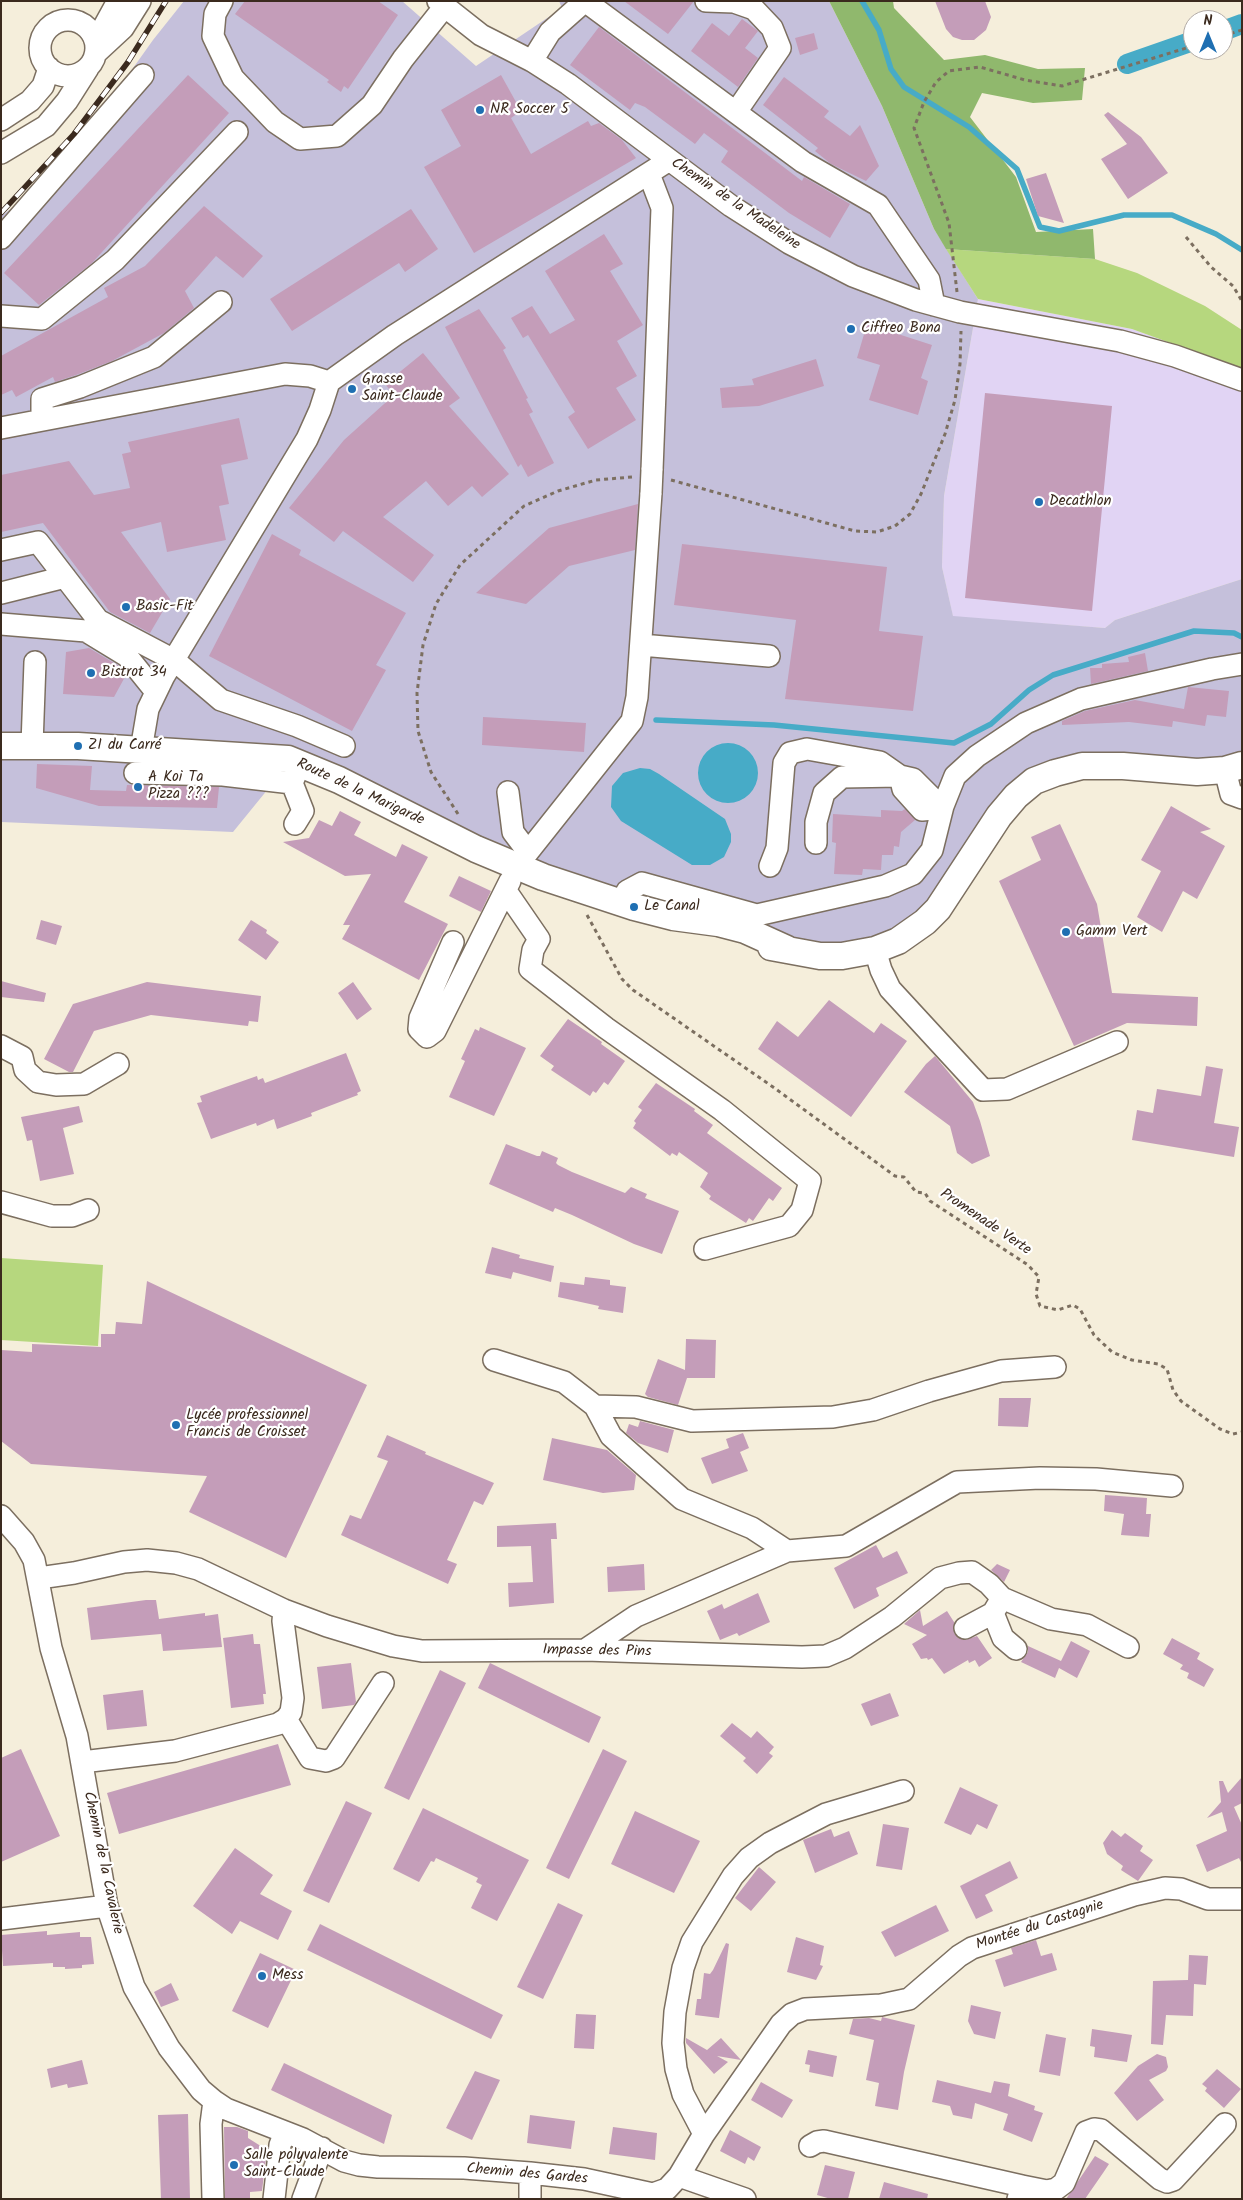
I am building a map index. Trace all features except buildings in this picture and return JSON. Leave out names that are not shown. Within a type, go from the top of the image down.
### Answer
[{"type":"main road","name":"Route de la Marigarde","points":[[1,746],[32,745],[138,761],[268,756],[296,774],[339,780],[476,849],[522,859],[570,887],[622,904],[673,917],[718,923],[745,930],[788,949],[820,956],[842,956],[876,950],[898,941],[925,922],[938,909],[999,816],[1016,796],[1034,781],[1054,773],[1082,766],[1123,766],[1198,772],[1233,767]]},
{"type":"street","points":[[1,153],[46,126],[67,101],[93,54],[118,1]]},
{"type":"street","points":[[93,54],[89,28],[78,21],[65,20],[56,22],[48,28],[42,38],[40,50],[43,60],[49,68],[60,74],[71,75],[123,28],[140,1]]},
{"type":"street","points":[[222,1],[215,14],[213,36],[233,78],[274,122],[300,139],[337,136],[372,106],[441,4]]},
{"type":"street","points":[[532,60],[550,32],[585,1],[803,162],[878,206],[929,280],[934,305]]},
{"type":"street","points":[[706,1],[734,2],[754,9],[772,28],[780,48],[736,112]]},
{"type":"street","name":"Chemin de la Madeleine","points":[[441,4],[481,35],[532,60],[568,84],[668,161],[731,206],[789,243],[853,276],[934,305],[960,312],[1120,341],[1175,356],[1242,380]]},
{"type":"street","points":[[1,120],[30,101],[43,86],[49,68]]},
{"type":"street","points":[[1,238],[143,75]]},
{"type":"street","points":[[1,316],[42,319],[116,260],[237,132]]},
{"type":"street","points":[[138,761],[146,719],[156,692],[307,439],[320,410],[329,382],[395,335],[668,161]]},
{"type":"street","points":[[453,942],[420,1018],[419,1029],[427,1037],[435,1031],[522,859],[632,721],[637,697],[652,480],[662,208],[649,174]]},
{"type":"street","points":[[42,419],[42,399],[80,387],[154,357],[221,302]]},
{"type":"street","points":[[1,428],[285,374],[310,376],[329,382]]},
{"type":"street","points":[[1,550],[38,542],[98,620],[174,660],[221,700],[297,726],[344,746]]},
{"type":"street","points":[[1,592],[65,577]]},
{"type":"street","points":[[50,628],[93,614]]},
{"type":"street","points":[[1,624],[86,631],[127,656],[156,692]]},
{"type":"street","points":[[641,646],[769,656]]},
{"type":"street","points":[[32,745],[35,662]]},
{"type":"street","points":[[622,904],[627,891],[642,882],[757,915],[885,886],[913,874],[932,850],[937,813],[954,776],[977,756],[1026,723],[1081,699],[1212,668],[1242,664]]},
{"type":"street","points":[[770,866],[777,848],[784,763],[790,753],[806,749],[880,762],[900,776],[903,790],[922,810],[937,813]]},
{"type":"street","points":[[1233,767],[1232,794],[1242,798]]},
{"type":"street","points":[[295,824],[303,811],[296,774]]},
{"type":"street","points":[[816,843],[816,822],[824,793],[834,782],[842,777],[900,776]]},
{"type":"street","points":[[508,792],[513,832],[522,859]]},
{"type":"street","points":[[506,891],[539,940],[533,950],[530,969],[606,1028],[722,1110],[810,1181],[802,1210],[789,1226],[705,1249]]},
{"type":"street","points":[[876,950],[880,970],[890,989],[983,1090],[1007,1089],[1117,1042]]},
{"type":"street","points":[[1,1046],[22,1057],[25,1070],[38,1082],[56,1085],[84,1084],[118,1064]]},
{"type":"street","points":[[1,1202],[52,1216],[72,1216],[88,1210]]},
{"type":"street","points":[[494,1360],[564,1382],[595,1406],[611,1436],[682,1499],[752,1528],[787,1551]]},
{"type":"street","points":[[595,1406],[636,1407],[692,1421],[833,1417],[873,1410],[929,1391],[1000,1371],[1055,1367]]},
{"type":"street","points":[[584,1650],[636,1616],[787,1551],[846,1546],[957,1482],[1040,1478],[1096,1479],[1172,1486]]},
{"type":"street","name":"Chemin de la Cavalerie","points":[[1,1516],[24,1542],[34,1560],[51,1648],[77,1736],[107,1906],[134,1988],[169,2048],[201,2090],[226,2109],[285,2132]]},
{"type":"street","name":"Impasse des Pins","points":[[39,1578],[74,1574],[124,1562],[147,1560],[176,1563],[198,1569],[284,1610],[361,1637],[422,1651],[584,1650],[774,1657],[826,1656],[845,1648],[870,1632],[940,1578],[959,1572],[972,1572],[989,1584],[998,1605],[1051,1619],[1087,1625],[1128,1647]]},
{"type":"street","points":[[965,1628],[998,1605],[1003,1638],[1016,1650]]},
{"type":"street","points":[[82,1762],[175,1751],[278,1724],[286,1719],[291,1712],[293,1698],[284,1610]]},
{"type":"street","points":[[286,1719],[310,1758],[326,1761],[334,1758],[383,1683]]},
{"type":"street","points":[[704,2134],[683,2094],[676,2069],[673,2043],[676,2003],[683,1968],[692,1942],[733,1876],[749,1858],[770,1842],[826,1814],[903,1791]]},
{"type":"street","name":"Montée du Castagnie","points":[[704,2134],[781,2024],[792,2014],[805,2009],[881,2005],[909,1999],[959,1956],[972,1948],[1134,1895],[1165,1888],[1181,1889],[1208,1899],[1242,1900]]},
{"type":"street","points":[[1,1919],[107,1906]]},
{"type":"street","points":[[213,2199],[211,2124],[214,2101]]},
{"type":"street","points":[[810,2146],[824,2141],[1020,2192],[1047,2191],[1056,2189],[1064,2183],[1086,2132],[1094,2129],[1101,2130],[1160,2179],[1167,2182],[1173,2180],[1225,2124]]},
{"type":"street","points":[[274,2199],[280,2145],[285,2132]]},
{"type":"street","name":"Chemin des Gardes","points":[[285,2132],[322,2148],[344,2161],[359,2165],[464,2168],[530,2173],[584,2179],[653,2194],[667,2189],[679,2176],[704,2134]]},
{"type":"street","points":[[303,2199],[322,2148]]},
{"type":"street","points":[[530,2173],[530,2199]]},
{"type":"street","points":[[679,2176],[745,2199]]},
{"type":"path","points":[[463,822],[432,772],[418,731],[417,693],[424,645],[436,604],[460,565],[524,506],[558,491],[596,480],[652,480],[691,484],[855,531],[877,532],[896,526],[910,514],[921,494],[945,434],[954,400],[960,364],[960,312],[949,223],[915,133],[918,114],[936,82],[949,71],[980,66],[1025,80],[1062,86],[1183,49]]},
{"type":"path","points":[[1186,237],[1211,267],[1233,286],[1242,302]]},
{"type":"path","name":"Promenade Verte","points":[[583,909],[622,979],[633,990],[773,1087],[895,1176],[904,1177],[916,1192],[925,1193],[930,1201],[1028,1265],[1039,1277],[1036,1294],[1040,1306],[1058,1310],[1073,1305],[1080,1308],[1094,1336],[1112,1352],[1132,1360],[1158,1364],[1167,1369],[1173,1390],[1181,1401],[1220,1430],[1233,1434],[1242,1432]]},
{"type":"shaded area","points":[[184,1],[402,1],[476,66],[562,8],[559,1],[829,1],[882,106],[934,229],[978,299],[944,496],[942,567],[953,616],[1105,628],[1115,620],[1242,579],[1242,766],[1037,781],[905,936],[807,960],[549,872],[290,762],[233,832],[1,822],[1,216],[57,175],[153,40]]},
{"type":"shaded area","points":[[978,299],[1132,329],[1242,369],[1242,579],[1115,620],[1105,628],[953,617],[942,567],[944,496]]},
{"type":"green space","points":[[829,1],[893,1],[894,8],[944,60],[985,55],[1038,69],[1085,68],[1082,100],[1033,103],[982,93],[970,117],[1016,177],[1036,232],[1093,229],[1095,259],[946,249],[934,229],[882,106]]},
{"type":"green space","points":[[946,249],[1095,259],[1137,273],[1205,306],[1242,330],[1242,369],[1132,329],[978,299]]},
{"type":"green space","points":[[1,1258],[103,1265],[98,1346],[1,1340]]},
{"type":"water","points":[[728,743],[745,748],[753,756],[758,773],[753,790],[745,798],[728,803],[711,798],[703,790],[698,773],[703,756],[711,748]]},
{"type":"water","points":[[640,768],[650,769],[659,774],[725,819],[731,834],[731,842],[724,857],[710,865],[692,865],[621,821],[611,807],[612,786],[623,773]]},
{"type":"waterway","points":[[862,1],[879,30],[891,69],[904,87],[969,127],[1017,169],[1040,227],[1059,231],[1124,215],[1172,215],[1216,234],[1242,250]]},
{"type":"waterway","points":[[1233,27],[1242,24]]},
{"type":"waterway","points":[[1127,64],[1183,44]]},
{"type":"waterway","points":[[656,720],[774,725],[954,743],[991,724],[1029,690],[1053,675],[1194,631],[1234,633],[1242,637]]},
{"type":"railway","points":[[1,213],[74,134],[128,62],[166,1]]},
{"type":"place","name":"NR Soccer 5","points":[[480,110]]},
{"type":"place","name":"Ciffreo Bona","points":[[851,329]]},
{"type":"place","name":"Grasse Saint-Claude","points":[[352,389]]},
{"type":"place","name":"Decathlon","points":[[1039,502]]},
{"type":"place","name":"Basic-Fit","points":[[126,607]]},
{"type":"place","name":"Bistrot 34","points":[[91,673]]},
{"type":"place","name":"ZI du Carré","points":[[78,746]]},
{"type":"place","name":"A Koi Ta Pizza ???","points":[[138,787]]},
{"type":"place","name":"Le Canal","points":[[634,907]]},
{"type":"place","name":"Gamm Vert","points":[[1066,932]]},
{"type":"place","name":"Lycée professionnel Francis de Croisset","points":[[176,1425]]},
{"type":"place","name":"Mess","points":[[262,1976]]},
{"type":"place","name":"Salle polyvalente Saint-Claude","points":[[234,2165]]}]
